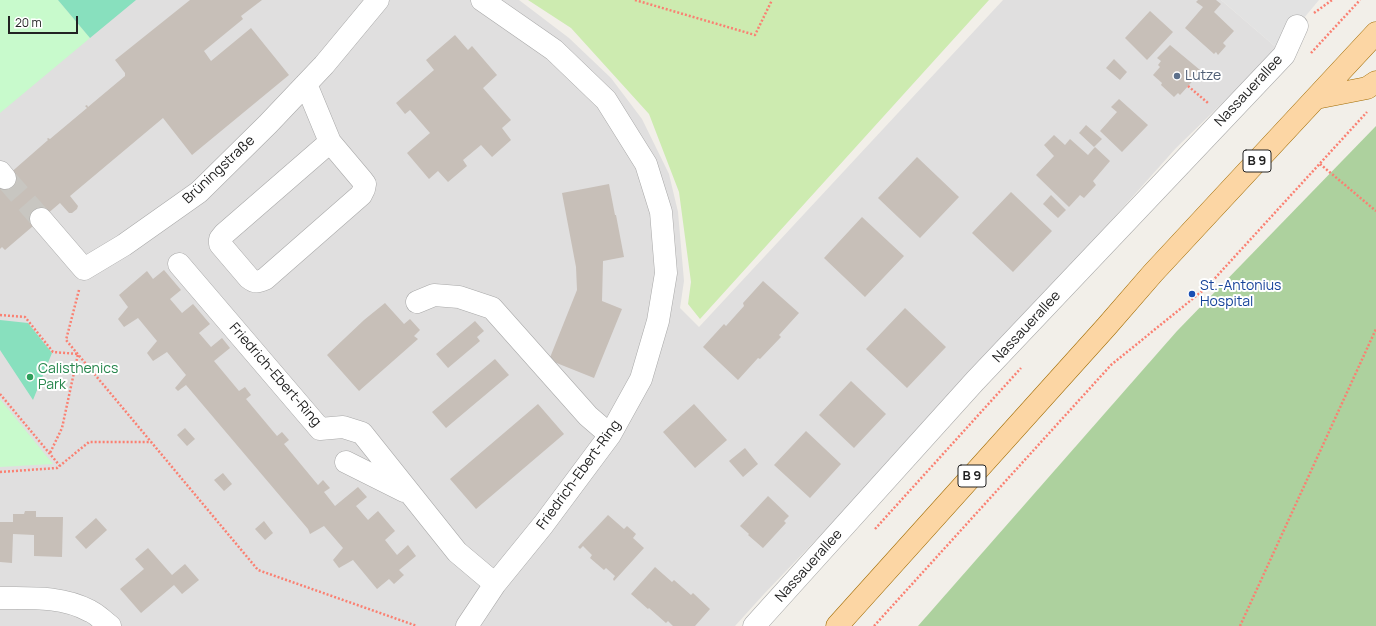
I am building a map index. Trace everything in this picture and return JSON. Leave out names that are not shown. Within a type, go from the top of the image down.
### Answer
[{"type":"main road","name":"B 9","points":[[837,626],[1108,326],[1153,273],[1376,33]]},
{"type":"main road","points":[[1316,98],[1367,88],[1376,82]]},
{"type":"street","name":"Brüningstraße","points":[[84,268],[124,246],[199,192],[268,124],[324,65],[378,0]]},
{"type":"street","name":"Friedrich-Ebert-Ring","points":[[467,626],[495,584],[543,525],[610,435],[641,379],[658,321],[666,273],[661,212],[646,164],[606,100],[554,50],[482,0]]},
{"type":"street","name":"Nassauerallee","points":[[754,626],[975,381],[1284,55],[1297,26]]},
{"type":"street","points":[[306,84],[330,142],[365,184],[364,190],[361,195],[265,279],[259,282],[253,282],[220,244],[220,239],[330,142]]},
{"type":"street","points":[[42,219],[84,268]]},
{"type":"street","name":"Friedrich-Ebert-Ring","points":[[179,264],[320,429],[343,427],[362,433],[457,552],[495,584]]},
{"type":"street","points":[[417,302],[434,296],[459,297],[492,308],[588,416],[610,435]]},
{"type":"street","points":[[346,462],[411,494]]},
{"type":"street","points":[[0,598],[50,599],[69,602],[91,611],[110,626]]},
{"type":"path","points":[[635,0],[755,35],[772,0]]},
{"type":"path","points":[[874,626],[1111,365],[1206,288],[1371,108]]},
{"type":"path","points":[[1320,164],[1376,211]]},
{"type":"path","points":[[84,268],[66,340],[258,570],[417,626]]},
{"type":"path","points":[[0,315],[25,317],[52,352],[78,354]]},
{"type":"path","points":[[1240,626],[1376,329]]},
{"type":"path","points":[[50,453],[62,428],[78,354]]},
{"type":"path","points":[[0,394],[60,466]]},
{"type":"path","points":[[0,472],[57,468],[89,442],[152,442]]},
{"type":"shaded area","points":[[0,0],[519,0],[569,38],[611,78],[642,119],[669,174],[678,212],[684,281],[680,308],[699,327],[1003,0],[1221,0],[1278,49],[1176,148],[972,377],[735,626],[0,626]]},
{"type":"shaded area","points":[[1221,0],[1319,0],[1278,49]]},
{"type":"green space","points":[[0,0],[58,0],[90,38],[0,113]]},
{"type":"green space","points":[[58,0],[136,0],[90,38]]},
{"type":"green space","points":[[528,0],[989,0],[700,319],[688,304],[691,282],[679,192],[649,114],[571,28]]},
{"type":"green space","points":[[1376,126],[1376,626],[918,626],[1177,331]]},
{"type":"green space","name":"Calisthenics Park","points":[[0,320],[28,323],[52,353],[33,400],[0,350]]},
{"type":"green space","points":[[0,399],[53,464],[0,467]]},
{"type":"building","points":[[190,0],[262,0],[241,16],[243,19],[204,51],[211,61],[251,28],[289,75],[192,155],[163,118],[70,196],[78,206],[77,209],[72,213],[69,213],[60,203],[5,250],[2,247],[0,249],[0,182],[48,140],[48,138],[50,139],[87,108],[85,106],[87,105],[88,107],[125,76],[125,73],[115,60]]},
{"type":"building","points":[[1198,0],[1216,0],[1221,4],[1214,12],[1234,31],[1223,43],[1226,46],[1218,55],[1216,52],[1214,54],[1185,28],[1203,7],[1196,2]]},
{"type":"building","points":[[1150,11],[1173,32],[1147,60],[1125,38]]},
{"type":"building","points":[[455,35],[468,50],[472,46],[497,75],[483,88],[511,120],[502,128],[511,140],[492,157],[481,145],[463,160],[467,166],[448,182],[438,171],[429,179],[407,153],[430,133],[410,110],[405,114],[396,103],[434,70],[426,60]]},
{"type":"building","points":[[1170,45],[1200,70],[1196,73],[1198,75],[1180,95],[1178,93],[1174,97],[1153,75],[1160,67],[1158,65],[1161,61],[1157,58]]},
{"type":"building","points":[[1114,59],[1127,72],[1120,80],[1106,68]]},
{"type":"building","points":[[1119,99],[1148,125],[1122,152],[1100,131],[1117,112],[1111,107]]},
{"type":"building","points":[[1086,125],[1102,139],[1094,147],[1079,133]]},
{"type":"building","points":[[1054,135],[1065,145],[1070,139],[1088,155],[1095,147],[1110,161],[1093,181],[1096,185],[1084,198],[1080,195],[1069,207],[1036,175],[1054,156],[1044,145]]},
{"type":"building","points":[[917,157],[959,197],[920,238],[878,198]]},
{"type":"building","points":[[609,184],[624,257],[603,261],[602,301],[622,309],[594,378],[549,360],[577,290],[576,267],[562,193]]},
{"type":"building","points":[[1011,192],[1052,231],[1013,272],[972,233]]},
{"type":"building","points":[[1051,195],[1066,210],[1058,218],[1043,204]]},
{"type":"building","points":[[862,217],[904,256],[865,297],[824,258]]},
{"type":"building","points":[[164,270],[181,290],[170,299],[182,313],[193,304],[210,324],[199,333],[211,347],[222,338],[230,348],[214,361],[239,391],[245,387],[251,395],[246,399],[277,436],[282,432],[289,440],[284,444],[318,485],[323,480],[330,488],[324,492],[335,506],[358,487],[367,497],[356,506],[368,520],[378,511],[395,531],[385,540],[397,555],[408,545],[416,556],[399,570],[404,575],[394,584],[389,579],[377,589],[353,560],[339,568],[333,560],[343,548],[324,526],[310,534],[308,529],[186,385],[178,391],[175,388],[186,375],[167,352],[153,361],[147,353],[157,341],[138,318],[124,327],[118,319],[128,307],[119,295],[147,271],[153,279]]},
{"type":"building","points":[[763,281],[799,313],[779,335],[781,337],[760,359],[758,358],[738,380],[703,347],[724,324],[726,326],[744,306],[743,303]]},
{"type":"building","points":[[385,303],[404,324],[410,319],[420,330],[414,336],[418,339],[359,391],[327,355],[364,320]]},
{"type":"building","points":[[905,308],[946,347],[907,388],[866,349]]},
{"type":"building","points":[[475,321],[484,331],[477,337],[480,341],[448,368],[436,354]]},
{"type":"building","points":[[495,359],[509,375],[446,428],[432,412]]},
{"type":"building","points":[[851,381],[886,414],[854,448],[819,415]]},
{"type":"building","points":[[538,404],[564,434],[476,509],[450,479]]},
{"type":"building","points":[[694,404],[727,440],[695,468],[663,432]]},
{"type":"building","points":[[185,428],[195,439],[187,446],[177,435]]},
{"type":"building","points":[[806,431],[841,464],[810,498],[774,465]]},
{"type":"building","points":[[745,448],[758,464],[743,477],[729,461]]},
{"type":"building","points":[[223,473],[232,484],[224,491],[214,480]]},
{"type":"building","points":[[768,496],[789,516],[784,521],[786,523],[763,548],[740,526]]},
{"type":"building","points":[[25,511],[36,511],[36,517],[63,517],[62,557],[34,556],[34,535],[13,534],[12,563],[0,562],[0,522],[13,522],[13,514],[24,514]]},
{"type":"building","points":[[608,515],[624,529],[627,526],[636,534],[633,538],[644,548],[614,581],[613,579],[615,576],[606,568],[604,570],[590,558],[592,555],[583,546],[580,549],[578,547]]},
{"type":"building","points":[[96,518],[107,530],[86,549],[75,537]]},
{"type":"building","points":[[264,521],[273,533],[265,540],[255,529]]},
{"type":"building","points":[[148,548],[172,575],[185,564],[199,580],[182,594],[174,585],[141,613],[120,589],[144,569],[135,559]]},
{"type":"building","points":[[655,567],[672,582],[674,580],[691,595],[693,593],[710,609],[695,626],[673,626],[668,621],[666,623],[631,594]]},
{"type":"tunnel","points":[[5,178],[41,219]]},
{"type":"place","name":"Lutze","points":[[1177,76]]},
{"type":"place","name":"St.-Antonius Hospital","points":[[1192,294]]},
{"type":"place","name":"Calisthenics Park","points":[[30,377]]}]
